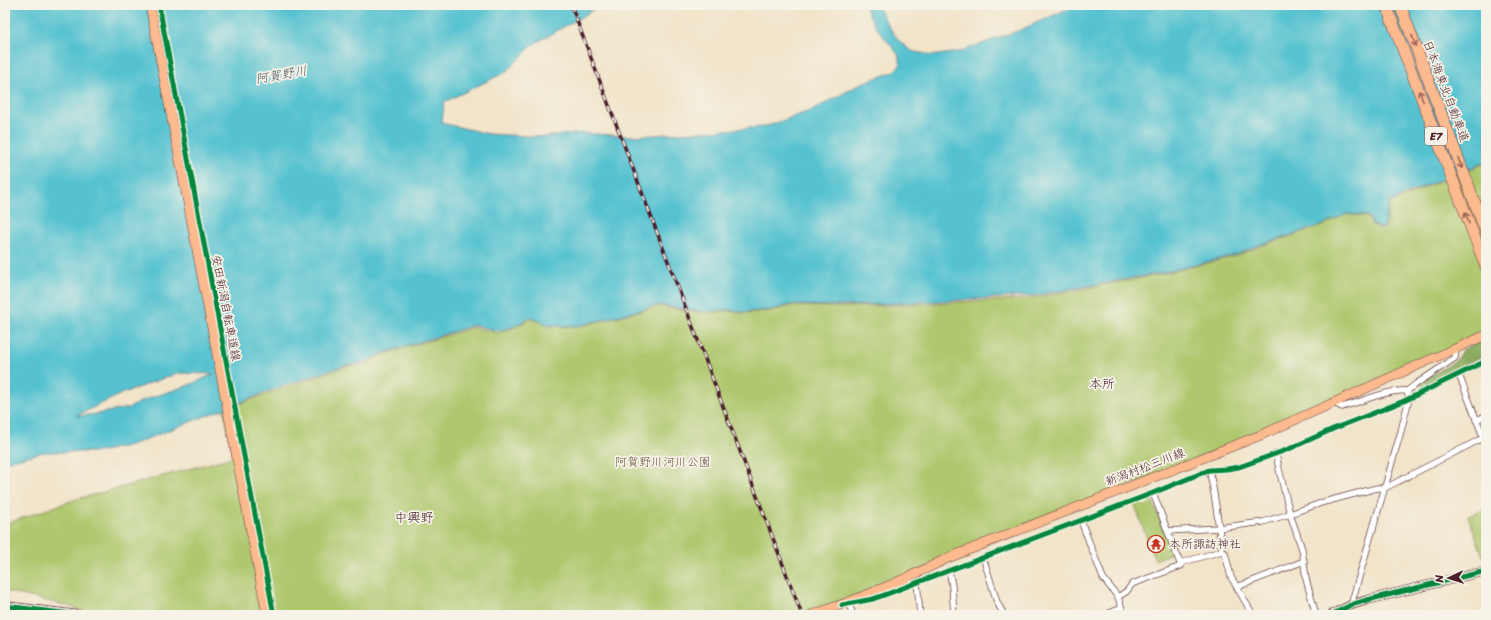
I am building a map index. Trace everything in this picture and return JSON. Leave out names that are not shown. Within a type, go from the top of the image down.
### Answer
[{"type":"highway","name":"日本海東北自動車道","points":[[1386,5],[1486,267]]},
{"type":"highway","name":"日本海東北自動車道","points":[[1400,5],[1486,232]]},
{"type":"main road","points":[[150,5],[267,615]]},
{"type":"main road","name":"新潟村松三川線","points":[[811,615],[845,604],[948,558],[1261,435],[1486,335]]},
{"type":"street","points":[[1334,403],[1342,407],[1377,396],[1402,390],[1407,391],[1455,358],[1456,349]]},
{"type":"street","points":[[854,615],[845,604],[873,599],[1081,521],[1209,470],[1239,467],[1276,453],[1409,399],[1486,361]]},
{"type":"street","points":[[1459,375],[1486,444]]},
{"type":"street","points":[[1351,605],[1409,399],[1407,391]]},
{"type":"street","points":[[1476,420],[1486,416]]},
{"type":"street","points":[[1168,531],[1248,525],[1290,514],[1324,502],[1377,488],[1385,488],[1484,438]]},
{"type":"street","points":[[1276,453],[1290,514],[1302,549],[1306,579],[1316,615]]},
{"type":"street","points":[[1209,470],[1215,496],[1222,551],[1226,553],[1231,577],[1253,615]]},
{"type":"street","points":[[1118,597],[1127,591],[1132,584],[1181,566],[1153,493]]},
{"type":"street","points":[[1081,521],[1103,578],[1118,597],[1124,615]]},
{"type":"street","points":[[1180,563],[1222,551]]},
{"type":"street","points":[[983,557],[997,602],[1004,615]]},
{"type":"street","points":[[1237,587],[1304,562]]},
{"type":"street","points":[[949,570],[952,586],[954,615]]},
{"type":"street","points":[[1331,615],[1351,605],[1486,571]]},
{"type":"street","points":[[917,582],[920,615]]},
{"type":"street","points":[[5,606],[79,615]]},
{"type":"street","points":[[1105,615],[1122,608]]},
{"type":"green space","name":"阿賀野川河川公園","points":[[1486,163],[1486,332],[1237,442],[852,598],[802,615],[105,615],[77,610],[76,608],[5,591],[5,524],[74,500],[233,457],[224,409],[344,367],[365,364],[384,354],[474,327],[498,333],[513,328],[531,318],[549,326],[577,327],[658,306],[694,312],[729,311],[742,313],[770,311],[790,306],[845,307],[1026,299],[1162,274],[1236,256],[1323,225],[1347,214],[1368,217],[1372,225],[1375,225],[1379,229],[1385,228],[1390,203],[1446,178]]},
{"type":"green space","points":[[1486,339],[1486,355],[1462,366],[1424,390],[1420,382],[1457,360],[1462,350]]},
{"type":"green space","points":[[1151,496],[1172,553],[1155,560],[1134,503]]},
{"type":"green space","points":[[1486,510],[1486,564],[1468,516]]},
{"type":"water","name":"阿賀野川","points":[[5,5],[599,5],[583,16],[534,44],[506,72],[444,102],[442,123],[488,134],[544,137],[581,133],[628,136],[654,135],[764,127],[813,110],[862,83],[893,72],[901,64],[898,54],[875,26],[864,5],[877,5],[887,23],[904,46],[915,52],[931,56],[959,52],[1020,30],[1077,5],[1486,5],[1486,162],[1411,192],[1389,203],[1384,227],[1380,229],[1376,225],[1373,225],[1368,216],[1347,214],[1323,225],[1257,246],[1236,255],[1162,273],[1032,296],[846,306],[790,305],[771,310],[743,312],[730,310],[703,312],[659,305],[578,326],[549,325],[531,317],[513,327],[498,331],[475,325],[384,353],[365,362],[343,366],[280,387],[131,445],[98,452],[44,452],[5,462]],"holes":[[[178,373],[214,374],[189,385],[144,400],[129,408],[76,416],[123,393]]]},
{"type":"railway","points":[[571,5],[802,615]]},
{"type":"cycle path","name":"安田新潟自転車道線","points":[[159,5],[274,615]]},
{"type":"cycle path","points":[[842,605],[873,599],[887,594],[1153,493],[1209,470],[1239,467],[1289,449],[1333,429],[1404,401],[1486,361]]},
{"type":"cycle path","points":[[1331,615],[1351,605],[1367,600],[1486,571]]},
{"type":"cycle path","points":[[5,606],[79,615]]},
{"type":"place","name":"本所諏訪神社","points":[[1156,544]]},
{"type":"district","name":"本所","points":[[1102,383]]},
{"type":"district","name":"中興野","points":[[414,517]]}]
